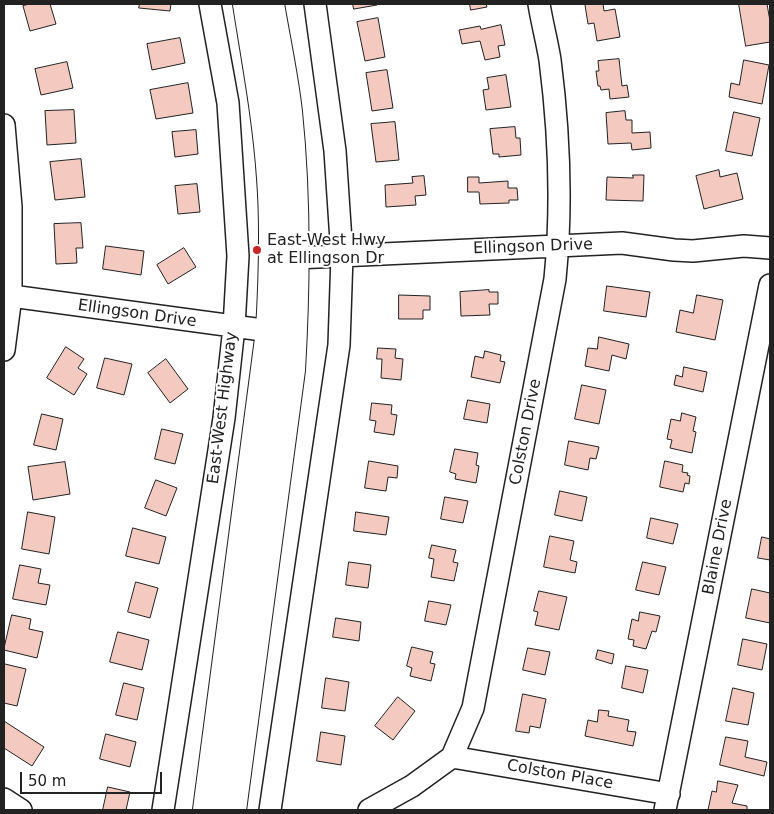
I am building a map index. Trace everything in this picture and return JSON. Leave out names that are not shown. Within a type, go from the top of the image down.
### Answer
[{"type":"main road","points":[[207,810],[270,331],[274,254],[271,176],[261,92],[247,4]]},
{"type":"main road","points":[[232,810],[290,370],[296,258],[288,112],[270,4]]},
{"type":"street","name":"East-West Highway","points":[[163,810],[224,418],[234,327],[238,256],[233,168],[228,103],[210,4]]},
{"type":"street","points":[[270,810],[339,345],[342,256],[336,151],[315,4]]},
{"type":"street","name":"Colston Drive","points":[[452,757],[473,708],[555,279],[558,245],[557,143],[550,60],[539,4]]},
{"type":"street","points":[[4,125],[11,207],[4,350]]},
{"type":"street","name":"Ellingson Drive","points":[[296,258],[622,243],[674,250],[744,246],[770,248]]},
{"type":"street","name":"Blaine Drive","points":[[667,802],[770,284]]},
{"type":"street","name":"Ellingson Drive","points":[[8,296],[270,331]]},
{"type":"street","points":[[369,810],[412,786],[452,757]]},
{"type":"street","name":"Colston Place","points":[[452,757],[667,802]]},
{"type":"street","points":[[4,799],[21,810]]},
{"type":"building","points":[[50,4],[56,24],[30,31],[23,6]]},
{"type":"building","points":[[140,4],[171,4],[170,11],[139,8]]},
{"type":"building","points":[[353,4],[377,4],[377,5],[354,9]]},
{"type":"building","points":[[470,4],[486,4],[487,7],[471,10]]},
{"type":"building","points":[[603,4],[604,11],[615,9],[620,37],[597,41],[594,23],[588,24],[585,5]]},
{"type":"building","points":[[739,4],[767,4],[770,21],[770,42],[746,46]]},
{"type":"building","points":[[378,18],[385,57],[365,61],[357,22]]},
{"type":"building","points":[[501,25],[505,45],[498,46],[500,57],[485,60],[480,41],[462,44],[459,30],[480,26],[481,29]]},
{"type":"building","points":[[180,38],[185,63],[152,70],[147,44]]},
{"type":"building","points":[[619,59],[622,86],[627,85],[629,97],[610,99],[609,89],[601,90],[600,86],[598,86],[596,71],[599,71],[598,61]]},
{"type":"building","points":[[744,60],[769,65],[762,104],[729,97],[731,83],[739,85]]},
{"type":"building","points":[[67,62],[73,88],[41,95],[35,69]]},
{"type":"building","points":[[387,70],[393,108],[372,111],[366,73]]},
{"type":"building","points":[[506,75],[511,107],[486,110],[483,90],[489,89],[487,78]]},
{"type":"building","points":[[188,83],[193,113],[156,119],[150,90]]},
{"type":"building","points":[[74,110],[76,143],[47,145],[45,111]]},
{"type":"building","points":[[625,111],[626,120],[632,120],[632,133],[650,132],[651,148],[632,150],[631,143],[608,144],[606,113]]},
{"type":"building","points":[[734,112],[760,118],[752,156],[726,151]]},
{"type":"building","points":[[395,122],[399,160],[376,162],[371,124]]},
{"type":"building","points":[[515,127],[516,138],[520,138],[521,155],[499,157],[499,154],[493,154],[490,129]]},
{"type":"building","points":[[196,130],[198,154],[175,157],[172,132]]},
{"type":"building","points":[[81,159],[85,197],[55,200],[50,162]]},
{"type":"building","points":[[719,170],[720,177],[737,173],[743,199],[704,209],[696,176]]},
{"type":"building","points":[[633,175],[644,175],[643,201],[606,200],[607,177],[633,178]]},
{"type":"building","points":[[424,176],[426,195],[415,196],[416,205],[386,207],[385,185],[413,183],[412,177]]},
{"type":"building","points":[[468,177],[479,177],[479,183],[508,181],[508,188],[517,188],[518,200],[509,200],[509,203],[480,204],[479,192],[468,192]]},
{"type":"building","points":[[197,184],[200,212],[178,214],[175,186]]},
{"type":"building","points":[[81,223],[83,248],[76,248],[77,263],[56,264],[54,224]]},
{"type":"building","points":[[106,246],[144,251],[141,275],[103,269]]},
{"type":"building","points":[[184,248],[196,267],[168,284],[157,265]]},
{"type":"building","points":[[607,286],[650,292],[646,317],[604,311]]},
{"type":"building","points":[[489,290],[489,292],[498,292],[498,304],[489,304],[490,315],[461,316],[460,292]]},
{"type":"building","points":[[399,295],[430,296],[430,310],[423,310],[423,319],[399,319]]},
{"type":"building","points":[[697,295],[723,300],[715,340],[676,332],[680,310],[693,313]]},
{"type":"building","points":[[599,337],[629,344],[626,359],[612,355],[609,371],[585,366],[588,348],[597,349]]},
{"type":"building","points":[[66,347],[84,359],[78,368],[87,374],[74,395],[47,378]]},
{"type":"building","points":[[378,348],[396,349],[395,358],[403,359],[401,380],[381,378],[382,359],[377,359]]},
{"type":"building","points":[[485,351],[501,355],[500,361],[505,362],[500,383],[471,377],[475,356],[483,358]]},
{"type":"building","points":[[105,358],[132,364],[124,395],[97,388]]},
{"type":"building","points":[[166,359],[188,389],[170,403],[148,373]]},
{"type":"building","points":[[684,367],[707,372],[703,392],[674,385],[676,375],[682,377]]},
{"type":"building","points":[[582,385],[606,390],[599,424],[575,419]]},
{"type":"building","points":[[468,400],[490,404],[487,423],[464,419]]},
{"type":"building","points":[[372,403],[392,405],[391,414],[397,415],[394,435],[374,432],[376,421],[370,420]]},
{"type":"building","points":[[682,413],[696,417],[693,431],[696,432],[692,453],[670,448],[672,440],[667,439],[671,419],[680,421]]},
{"type":"building","points":[[42,414],[63,419],[56,450],[34,445]]},
{"type":"building","points":[[162,429],[183,434],[175,464],[155,459]]},
{"type":"building","points":[[569,441],[599,447],[596,459],[590,458],[588,470],[565,465]]},
{"type":"building","points":[[455,449],[478,453],[476,465],[479,466],[476,483],[455,479],[456,474],[450,472]]},
{"type":"building","points":[[369,461],[398,466],[397,478],[388,477],[386,491],[365,488]]},
{"type":"building","points":[[665,461],[683,465],[682,472],[688,473],[687,475],[690,476],[689,484],[685,483],[683,492],[660,487]]},
{"type":"building","points":[[65,462],[70,494],[33,500],[28,467]]},
{"type":"building","points":[[156,480],[177,488],[166,516],[145,508]]},
{"type":"building","points":[[560,491],[587,497],[582,521],[555,515]]},
{"type":"building","points":[[445,497],[468,501],[463,523],[441,519]]},
{"type":"building","points":[[28,512],[55,517],[49,554],[22,549]]},
{"type":"building","points":[[356,512],[389,517],[386,535],[354,531]]},
{"type":"building","points":[[651,518],[678,524],[673,544],[647,538]]},
{"type":"building","points":[[133,528],[166,537],[159,564],[126,556]]},
{"type":"building","points":[[550,536],[574,541],[570,560],[577,562],[575,573],[544,567]]},
{"type":"building","points":[[762,537],[770,539],[770,560],[758,558]]},
{"type":"building","points":[[432,545],[456,550],[453,562],[458,563],[454,581],[431,577],[434,559],[429,558]]},
{"type":"building","points":[[349,562],[371,565],[368,588],[346,585]]},
{"type":"building","points":[[643,562],[666,567],[659,595],[636,590]]},
{"type":"building","points":[[20,565],[41,569],[38,583],[50,585],[46,605],[13,599]]},
{"type":"building","points":[[136,582],[158,588],[150,618],[128,612]]},
{"type":"building","points":[[752,589],[770,593],[770,623],[746,618]]},
{"type":"building","points":[[539,591],[567,597],[559,630],[535,625],[538,612],[534,611]]},
{"type":"building","points":[[429,601],[451,605],[446,625],[425,621]]},
{"type":"building","points":[[640,612],[660,616],[656,632],[652,631],[646,649],[633,646],[634,640],[628,639],[632,619],[638,621]]},
{"type":"building","points":[[12,615],[31,619],[29,629],[43,632],[37,658],[4,650]]},
{"type":"building","points":[[336,618],[361,622],[359,641],[333,637]]},
{"type":"building","points":[[118,632],[149,640],[142,670],[110,662]]},
{"type":"building","points":[[743,639],[767,644],[762,670],[738,665]]},
{"type":"building","points":[[412,647],[433,652],[430,663],[435,664],[431,681],[410,676],[412,668],[407,666]]},
{"type":"building","points":[[528,648],[550,652],[545,675],[523,670]]},
{"type":"building","points":[[598,650],[614,654],[612,664],[596,659]]},
{"type":"building","points":[[5,664],[26,669],[17,706],[4,703]]},
{"type":"building","points":[[626,666],[648,670],[643,693],[622,688]]},
{"type":"building","points":[[326,678],[349,682],[345,711],[322,708]]},
{"type":"building","points":[[124,683],[144,688],[137,720],[116,715]]},
{"type":"building","points":[[733,688],[754,693],[748,725],[726,721]]},
{"type":"building","points":[[523,694],[546,699],[540,728],[530,726],[529,733],[516,731]]},
{"type":"building","points":[[398,697],[415,711],[393,740],[375,726]]},
{"type":"building","points":[[599,710],[609,711],[608,716],[629,720],[627,731],[636,732],[633,746],[585,736],[588,720],[597,722]]},
{"type":"building","points":[[4,721],[44,747],[32,766],[4,748]]},
{"type":"building","points":[[321,732],[345,736],[341,765],[317,761]]},
{"type":"building","points":[[106,734],[136,742],[130,767],[100,759]]},
{"type":"building","points":[[726,737],[748,741],[745,757],[767,762],[764,776],[720,765]]},
{"type":"building","points":[[718,781],[738,785],[732,803],[747,806],[747,810],[708,810],[712,791],[716,792]]},
{"type":"building","points":[[108,787],[130,792],[126,810],[103,810]]},
{"type":"place","name":"East-West Hwy at Ellingson Dr","points":[[257,250]]}]
